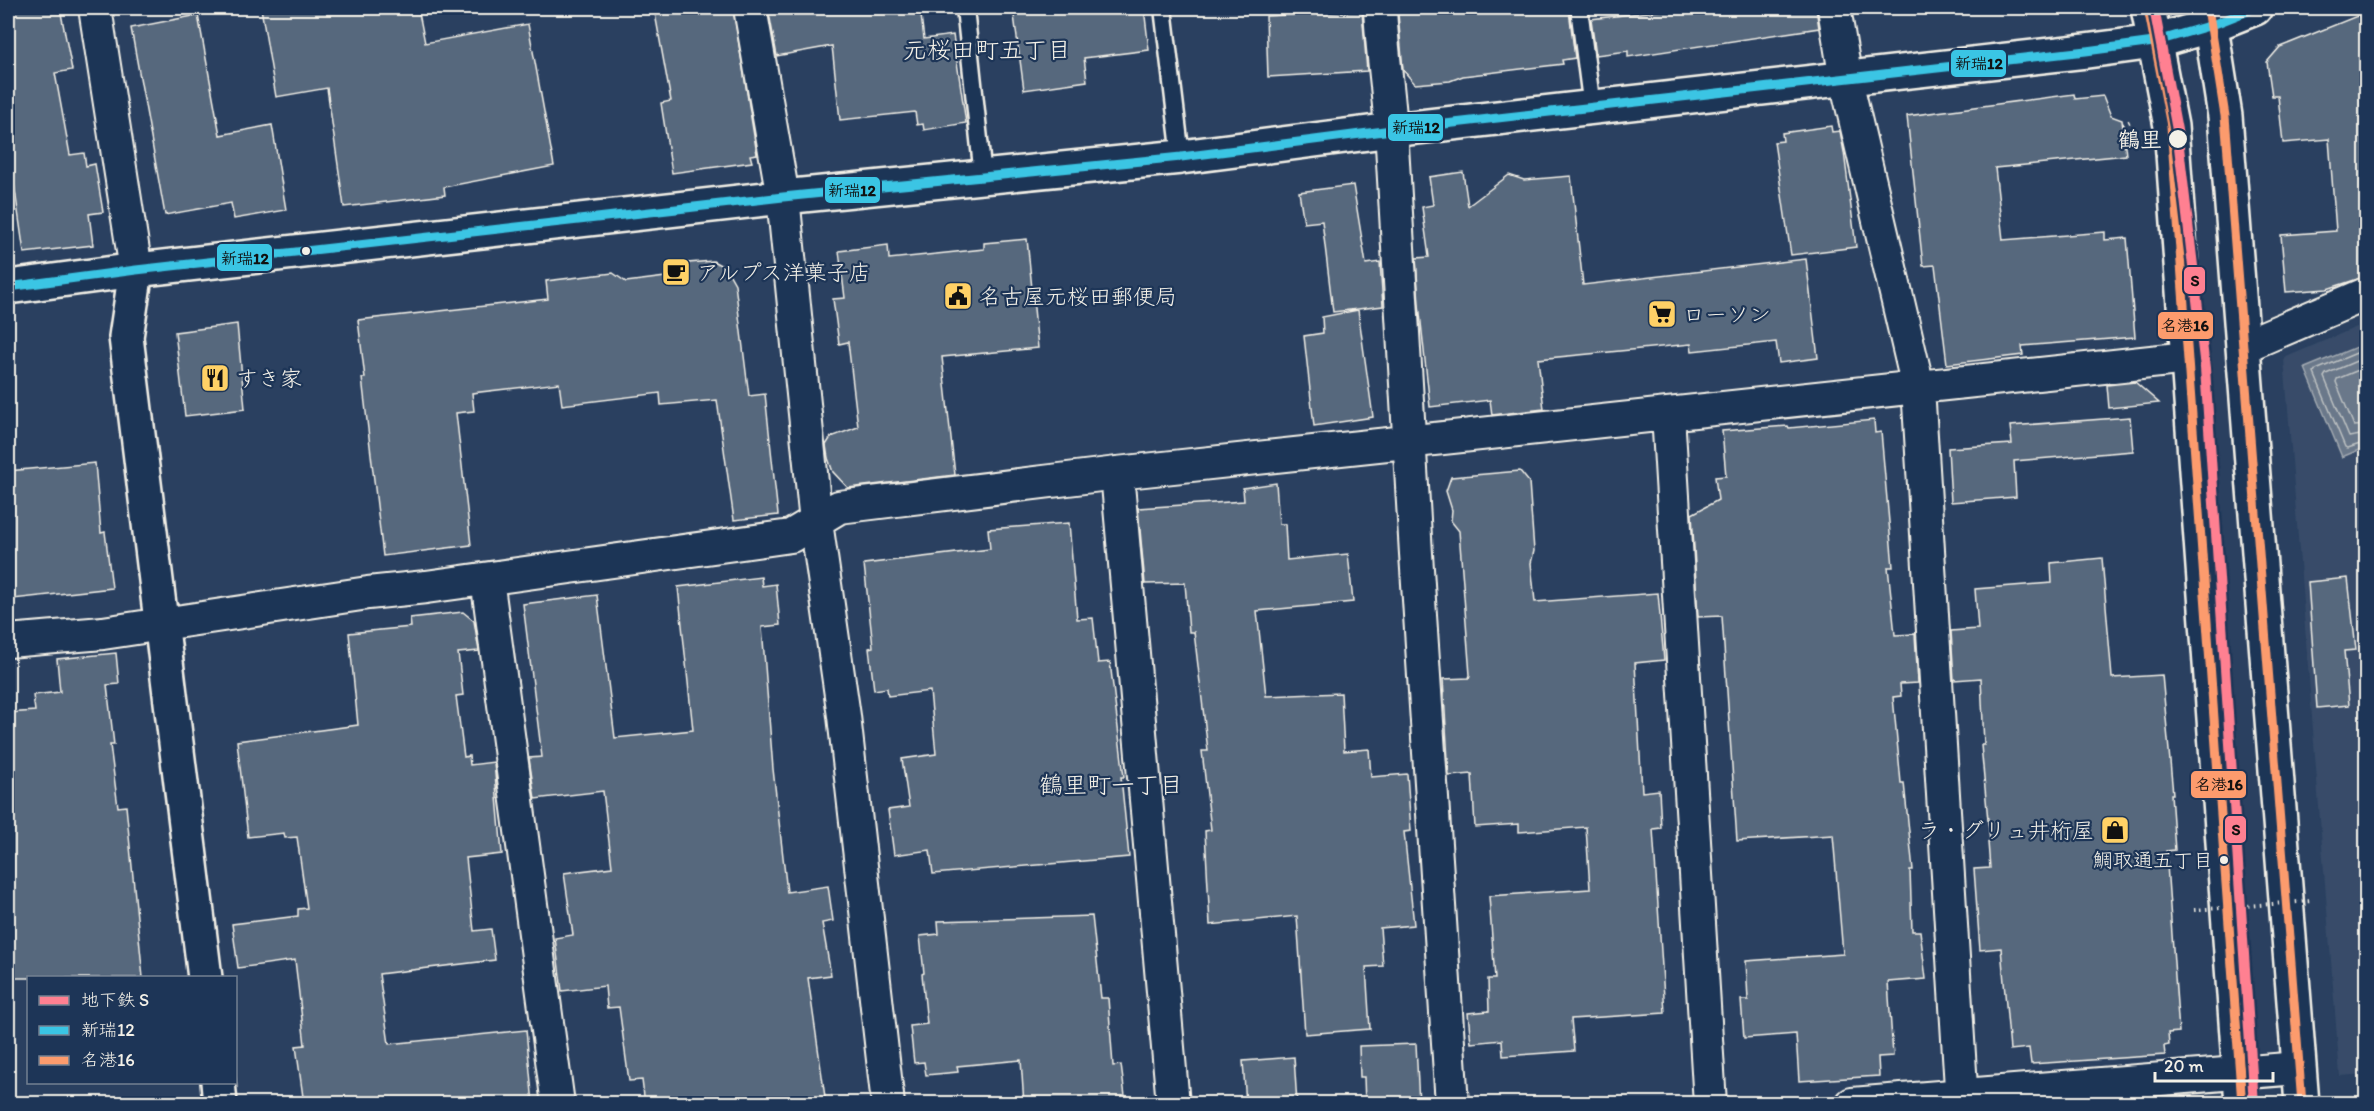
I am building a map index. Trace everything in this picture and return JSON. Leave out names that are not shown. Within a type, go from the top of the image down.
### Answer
[{"type":"street","points":[[95,8],[136,270],[126,337],[205,976]]},
{"type":"street","points":[[750,8],[783,197],[816,522],[844,716],[888,1104]]},
{"type":"street","points":[[1380,8],[1382,52],[1392,130],[1408,441],[1452,1104]]},
{"type":"street","points":[[1834,8],[1846,80],[1918,387],[1961,1099]]},
{"type":"street","points":[[2148,8],[2171,126],[2241,1088]]},
{"type":"street","points":[[8,287],[136,270],[783,197],[1181,157],[1392,130],[1846,80],[2154,42],[2210,16],[2255,8]]},
{"type":"street","points":[[2210,16],[2225,116],[2302,1104]]},
{"type":"street","points":[[2244,346],[2367,294]]},
{"type":"street","points":[[8,641],[163,625],[368,593],[487,579],[791,536],[839,507],[1117,473],[2188,358]]},
{"type":"street","points":[[1668,414],[1710,1104]]},
{"type":"street","points":[[1117,473],[1173,1104]]},
{"type":"street","points":[[487,579],[558,1104]]},
{"type":"street","points":[[1852,1104],[2241,1088],[2299,1068]]},
{"type":"street","points":[[218,1084],[220,1104]]},
{"type":"lane","points":[[965,8],[983,177]]},
{"type":"lane","points":[[1163,8],[1181,157]]},
{"type":"lane","points":[[1579,8],[1592,108]]},
{"type":"path","points":[[2122,125],[2134,119]]},
{"type":"path","points":[[2194,909],[2311,901]]},
{"type":"shaded area","points":[[2366,323],[2366,1074],[2340,1076],[2284,358]]},
{"type":"water","points":[[2366,343],[2366,447],[2342,457],[2305,368]]},
{"type":"building","points":[[8,8],[60,8],[72,70],[55,73],[70,155],[84,153],[86,166],[95,164],[103,212],[89,214],[93,245],[24,253],[8,141]]},
{"type":"building","points":[[261,8],[418,8],[425,43],[528,24],[554,166],[444,187],[445,195],[344,207],[327,88],[276,97]]},
{"type":"building","points":[[654,8],[733,8],[757,154],[750,155],[752,162],[672,173],[661,103],[671,101]]},
{"type":"building","points":[[768,8],[920,8],[924,39],[953,35],[966,123],[924,130],[923,124],[917,125],[915,112],[840,120],[832,46],[777,56]]},
{"type":"building","points":[[1013,8],[1144,8],[1149,50],[1084,58],[1087,81],[1024,90]]},
{"type":"building","points":[[1456,8],[1564,8],[1569,10],[1575,58],[1562,60],[1563,64],[1415,84],[1403,70],[1398,14]]},
{"type":"building","points":[[1681,8],[1816,8],[1819,28],[1628,57],[1628,51],[1596,55],[1591,19]]},
{"type":"building","points":[[1362,11],[1367,71],[1268,77],[1266,16]]},
{"type":"building","points":[[2367,12],[2367,276],[2327,289],[2286,292],[2281,235],[2336,231],[2329,139],[2283,143],[2278,96],[2272,96],[2267,62],[2280,47]]},
{"type":"building","points":[[198,15],[220,135],[272,125],[286,210],[234,219],[231,203],[165,215],[131,28]]},
{"type":"building","points":[[2074,94],[2075,99],[2103,96],[2111,116],[2122,120],[2126,155],[1995,168],[2003,240],[2105,232],[2105,240],[2127,238],[2135,337],[2022,346],[2023,355],[1947,364],[1935,265],[1923,266],[1907,116]]},
{"type":"building","points":[[1831,126],[1832,132],[1840,131],[1856,247],[1791,255],[1774,142],[1783,141],[1782,133]]},
{"type":"building","points":[[1463,172],[1468,206],[1509,175],[1524,180],[1571,176],[1583,285],[1806,259],[1818,358],[1779,363],[1776,342],[1692,351],[1691,344],[1538,359],[1544,409],[1492,415],[1490,400],[1430,407],[1416,258],[1429,257],[1422,207],[1433,205],[1429,177]]},
{"type":"building","points":[[1353,185],[1366,264],[1380,262],[1383,306],[1333,312],[1322,221],[1304,223],[1299,192]]},
{"type":"building","points":[[1027,239],[1038,348],[942,357],[955,475],[848,488],[833,472],[826,445],[831,437],[858,427],[848,342],[839,344],[833,299],[845,298],[839,251],[888,245],[889,259],[984,249],[984,243]]},
{"type":"building","points":[[713,261],[726,268],[735,284],[749,396],[765,394],[778,515],[734,520],[717,400],[661,405],[660,393],[562,405],[559,383],[472,393],[474,411],[456,413],[471,545],[383,556],[362,378],[365,378],[358,320],[548,299],[546,281],[613,273],[626,282],[689,274],[688,263]]},
{"type":"building","points":[[1358,310],[1373,417],[1314,426],[1304,336],[1323,333],[1322,317]]},
{"type":"building","name":"すき家","points":[[237,324],[245,409],[185,416],[175,332]]},
{"type":"building","points":[[2135,382],[2159,403],[2109,408],[2107,385]]},
{"type":"building","points":[[2130,417],[2133,451],[2014,461],[2016,497],[1951,502],[1948,448],[2012,444],[2010,426]]},
{"type":"building","points":[[1874,420],[1875,433],[1881,432],[1893,567],[1888,567],[1895,635],[1915,634],[1918,683],[1900,684],[1901,696],[1893,697],[1901,783],[1904,783],[1913,870],[1910,870],[1912,931],[1920,931],[1926,979],[1888,982],[1893,1056],[1878,1057],[1879,1076],[1799,1081],[1796,1034],[1744,1038],[1741,1000],[1748,1000],[1746,961],[1843,954],[1833,835],[1737,841],[1722,616],[1698,617],[1692,514],[1718,500],[1715,477],[1726,476],[1722,431],[1788,426],[1789,428]]},
{"type":"building","points":[[95,463],[101,533],[105,532],[112,588],[13,599],[11,584],[8,584],[8,471]]},
{"type":"building","points":[[1520,471],[1529,482],[1534,551],[1531,563],[1535,602],[1658,593],[1664,660],[1635,663],[1642,792],[1659,790],[1661,828],[1653,829],[1665,1013],[1571,1019],[1574,1051],[1503,1056],[1502,1040],[1471,1043],[1468,1013],[1489,1011],[1488,979],[1495,979],[1489,896],[1590,889],[1586,827],[1519,832],[1519,824],[1475,827],[1472,774],[1449,776],[1443,679],[1469,678],[1470,675],[1459,531],[1451,521],[1452,510],[1446,491],[1451,477]]},
{"type":"building","points":[[1276,483],[1279,524],[1285,524],[1287,560],[1348,554],[1353,602],[1257,611],[1266,696],[1341,693],[1344,751],[1369,749],[1371,777],[1407,774],[1411,831],[1404,832],[1414,925],[1380,928],[1383,966],[1366,967],[1370,1029],[1305,1034],[1297,916],[1210,925],[1205,831],[1211,830],[1202,751],[1208,751],[1194,632],[1189,632],[1185,583],[1145,584],[1138,508],[1244,501],[1243,488]]},
{"type":"building","points":[[1069,523],[1077,619],[1093,618],[1098,663],[1110,662],[1124,777],[1121,777],[1129,857],[933,874],[930,850],[894,855],[888,810],[909,807],[902,759],[936,754],[930,691],[888,696],[887,688],[874,690],[869,648],[873,647],[864,564],[990,549],[988,529]]},
{"type":"building","points":[[2102,558],[2112,678],[2162,675],[2173,794],[2171,794],[2175,850],[2166,851],[2179,1032],[2168,1033],[2169,1045],[2164,1046],[2165,1055],[2031,1064],[2029,1048],[2010,1050],[2001,948],[1980,950],[1974,869],[1990,868],[1988,842],[1990,842],[1981,745],[1984,745],[1981,678],[1954,680],[1951,631],[1978,629],[1975,589],[2052,583],[2051,563]]},
{"type":"building","points":[[761,577],[762,586],[776,584],[780,625],[762,627],[773,769],[787,892],[828,886],[833,921],[822,923],[831,975],[808,978],[826,1104],[645,1104],[642,1080],[629,1081],[619,1007],[607,1008],[605,986],[562,991],[555,938],[573,935],[564,873],[612,867],[603,791],[535,799],[529,758],[542,757],[523,604],[597,595],[615,738],[693,730],[678,587]]},
{"type":"building","points":[[2348,578],[2356,650],[2344,651],[2349,705],[2317,708],[2308,582]]},
{"type":"building","points":[[463,612],[474,621],[479,651],[458,653],[463,695],[456,696],[464,757],[469,756],[470,765],[494,762],[502,854],[466,858],[474,931],[491,929],[495,960],[379,974],[389,1044],[526,1030],[533,1104],[304,1104],[296,1046],[305,1045],[295,960],[238,968],[232,924],[298,916],[298,909],[307,908],[297,837],[285,838],[284,833],[248,837],[237,741],[358,725],[349,633],[411,627],[410,618]]},
{"type":"building","points":[[116,653],[119,684],[107,685],[114,745],[110,745],[118,807],[126,806],[143,976],[8,978],[8,713],[35,711],[33,695],[60,692],[57,659]]},
{"type":"building","points":[[1092,916],[1101,998],[1108,998],[1113,1066],[1121,1065],[1126,1104],[1024,1104],[1021,1060],[957,1066],[958,1072],[926,1075],[924,1062],[914,1063],[910,1026],[927,1024],[920,936],[939,934],[938,921]]},
{"type":"building","points":[[1416,1044],[1419,1104],[1365,1104],[1364,1077],[1360,1077],[1359,1046]]},
{"type":"building","points":[[1294,1057],[1297,1104],[1246,1104],[1243,1061]]},
{"type":"metro line","name":"S","points":[[2154,8],[2177,130],[2205,368],[2254,1104]]},
{"type":"transit line","name":"名港16","points":[[2148,8],[2171,126],[2242,1104]]},
{"type":"transit line","name":"名港16","points":[[2208,8],[2225,116],[2302,1104]]},
{"type":"transit line","name":"新瑞12","points":[[8,287],[136,270],[783,197],[1181,157],[1392,130],[2086,51],[2154,42],[2212,25],[2255,8]]},
{"type":"place","name":"鶴里","points":[[2178,139]]},
{"type":"place","name":"アルプス洋菓子店","points":[[676,272]]},
{"type":"place","name":"名古屋元桜田郵便局","points":[[958,296]]},
{"type":"place","name":"ローソン","points":[[1662,314]]},
{"type":"place","name":"すき家","points":[[215,378]]},
{"type":"place","name":"ラ・グリュ井桁屋","points":[[2115,830]]},
{"type":"place","name":"鯛取通五丁目","points":[[2224,860]]},
{"type":"district","name":"元桜田町五丁目","points":[[987,49]]},
{"type":"district","name":"鶴里町一丁目","points":[[1111,784]]}]
